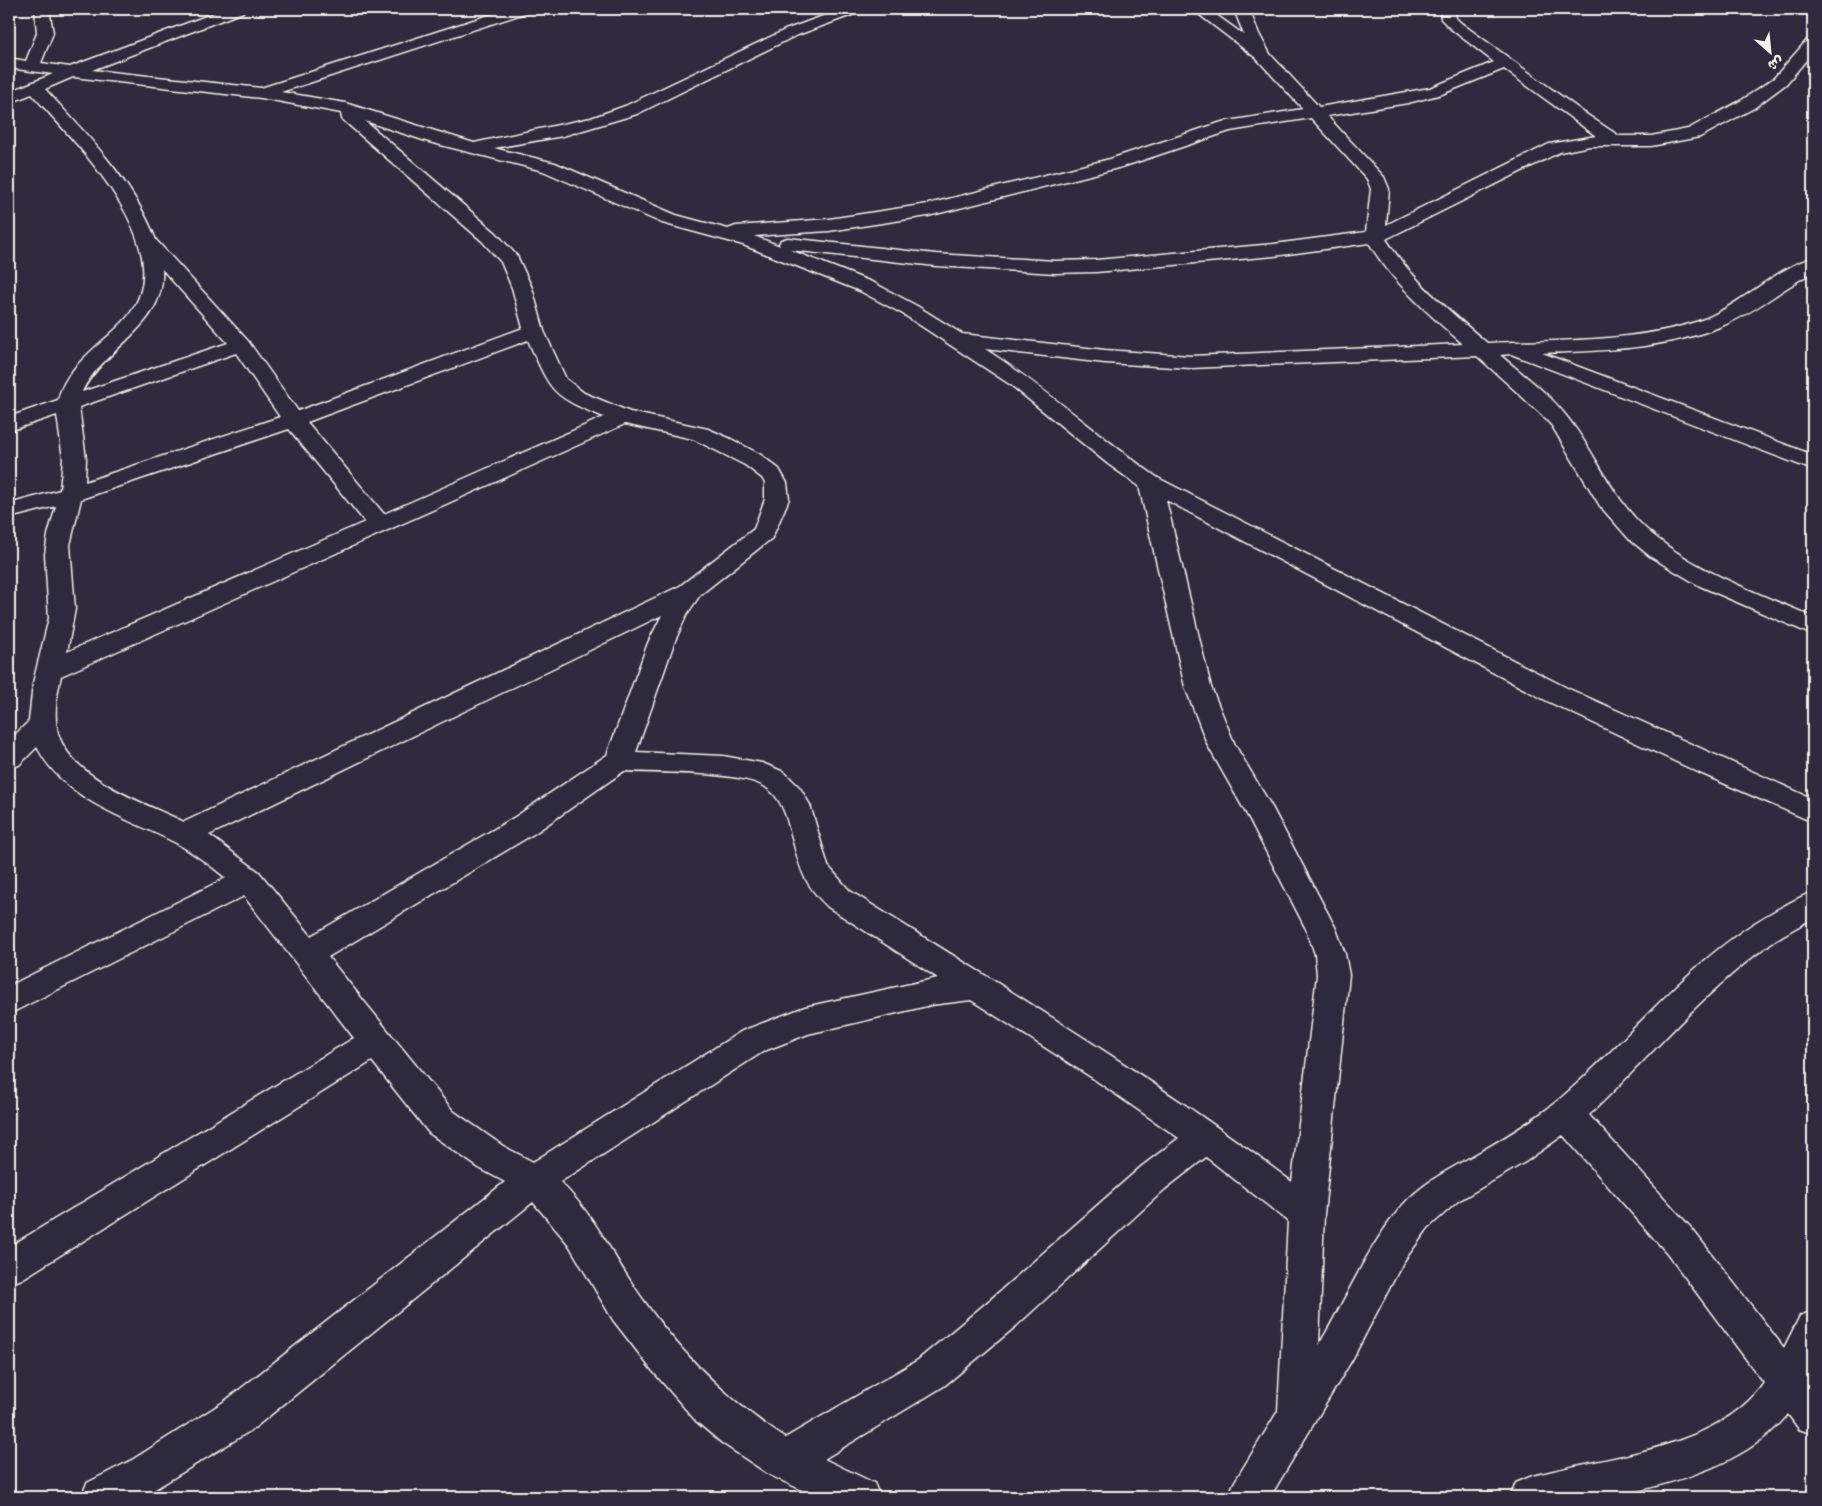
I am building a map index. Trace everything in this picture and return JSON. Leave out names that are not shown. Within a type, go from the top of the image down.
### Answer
[{"type":"street","points":[[9,98],[33,76],[46,33],[42,9]]},
{"type":"street","points":[[69,72],[238,9]]},
{"type":"street","points":[[261,93],[523,9]]},
{"type":"street","points":[[470,147],[563,131],[631,110],[797,30],[855,9]]},
{"type":"street","points":[[1199,9],[1264,56],[1375,177],[1380,189],[1375,237],[1398,270],[1438,311],[1565,426],[1617,512],[1635,533],[1656,551],[1685,568],[1813,628]]},
{"type":"street","points":[[1242,9],[1251,34],[1264,56]]},
{"type":"street","points":[[1447,9],[1449,18],[1456,26],[1576,116],[1615,141]]},
{"type":"street","points":[[750,241],[936,260],[1055,267],[1096,266],[1290,248],[1375,237],[1555,148],[1590,141],[1674,138],[1694,133],[1724,119],[1780,81],[1790,72],[1805,48],[1813,42]]},
{"type":"street","points":[[9,63],[33,76],[119,186],[142,223],[150,244],[154,280],[152,293],[143,311],[132,325],[93,363],[71,392],[67,405],[67,421],[76,469],[58,543],[62,618],[43,702],[43,724],[49,745],[60,760],[83,784],[185,834],[214,852],[249,880],[375,1042],[441,1122],[491,1157],[534,1180],[562,1208],[582,1233],[626,1307],[664,1356],[710,1407],[736,1429],[784,1461],[860,1497]]},
{"type":"street","points":[[722,234],[829,225],[928,210],[1116,163],[1202,133],[1228,126],[1408,98],[1436,91],[1506,63]]},
{"type":"street","points":[[33,76],[69,72],[261,93],[339,107],[470,147],[549,167],[669,219],[750,241],[867,287],[910,310],[1019,380],[1116,459],[1150,483],[1558,695],[1813,812]]},
{"type":"street","points":[[185,834],[690,590],[764,532],[777,499],[776,483],[770,474],[752,460],[723,444],[700,434],[623,417],[576,398],[557,382],[534,331],[522,288],[510,260],[489,237],[339,107]]},
{"type":"street","points":[[150,244],[241,346],[293,420],[380,524]]},
{"type":"street","points":[[955,339],[1066,354],[1134,360],[1191,362],[1593,343],[1677,332],[1714,322],[1741,309],[1813,264]]},
{"type":"street","points":[[9,511],[70,495],[293,420],[534,331]]},
{"type":"street","points":[[9,424],[241,346]]},
{"type":"street","points":[[1509,347],[1813,463]]},
{"type":"street","points":[[50,670],[623,417]]},
{"type":"street","points":[[1150,483],[1198,687],[1222,746],[1263,817],[1321,929],[1330,954],[1334,975],[1306,1214],[1297,1417]]},
{"type":"street","points":[[307,954],[525,825],[619,761],[661,643],[675,613],[690,590]]},
{"type":"street","points":[[9,758],[43,724]]},
{"type":"street","points":[[619,761],[708,766],[754,772],[772,778],[790,793],[800,816],[813,870],[823,885],[839,899],[1103,1067],[1206,1137],[1306,1214]]},
{"type":"street","points":[[9,1001],[249,880]]},
{"type":"street","points":[[1248,1497],[1340,1345],[1390,1250],[1416,1216],[1446,1190],[1513,1150],[1566,1114],[1612,1072],[1709,974],[1757,936],[1813,904]]},
{"type":"street","points":[[101,1497],[146,1474],[239,1415],[534,1180],[753,1041],[805,1021],[931,992],[974,986]]},
{"type":"street","points":[[9,1267],[375,1042]]},
{"type":"street","points":[[1566,1114],[1641,1195],[1695,1260],[1785,1381],[1813,1414]]},
{"type":"street","points":[[784,1461],[931,1372],[1003,1313],[1153,1178],[1206,1137]]},
{"type":"street","points":[[1530,1497],[1558,1488],[1660,1466],[1732,1438],[1769,1407],[1813,1328]]}]
